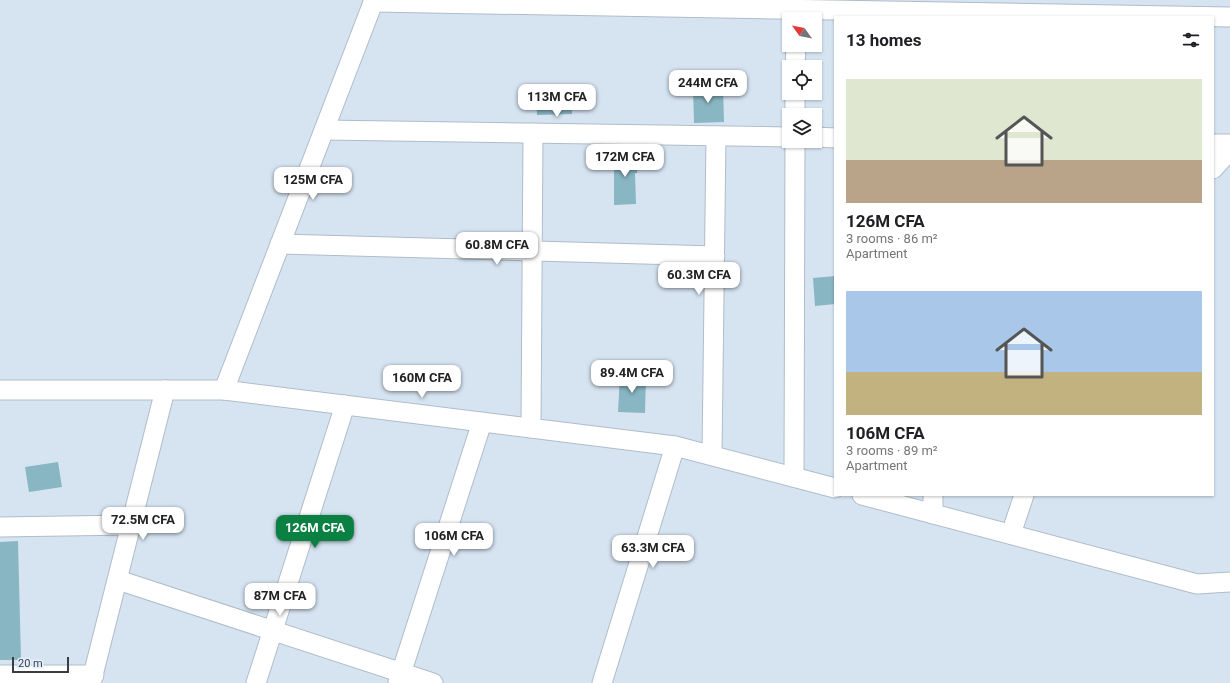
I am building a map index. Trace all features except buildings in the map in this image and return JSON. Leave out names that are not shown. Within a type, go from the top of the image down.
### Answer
[{"type":"street","points":[[224,390],[374,1],[782,14]]},
{"type":"street","points":[[822,14],[1085,16]]},
{"type":"street","points":[[1214,17],[1230,17]]},
{"type":"street","points":[[324,130],[782,137]]},
{"type":"street","points":[[531,428],[532,133]]},
{"type":"street","points":[[712,456],[716,136]]},
{"type":"street","points":[[822,138],[834,138]]},
{"type":"street","points":[[1214,144],[1230,144]]},
{"type":"street","points":[[794,477],[795,148]]},
{"type":"street","points":[[1214,167],[1230,150]]},
{"type":"street","points":[[280,244],[715,256]]},
{"type":"street","points":[[0,390],[224,390],[675,446],[834,488]]},
{"type":"street","points":[[0,675],[93,679],[165,390]]},
{"type":"street","points":[[256,683],[345,405]]},
{"type":"street","points":[[399,678],[482,422]]},
{"type":"street","points":[[602,683],[675,446]]},
{"type":"street","points":[[866,496],[1197,584],[1230,582]]},
{"type":"street","points":[[933,496],[933,514]]},
{"type":"street","points":[[1010,534],[1024,496]]},
{"type":"street","points":[[0,527],[131,525]]},
{"type":"street","points":[[118,580],[273,630],[399,678],[433,683]]}]
